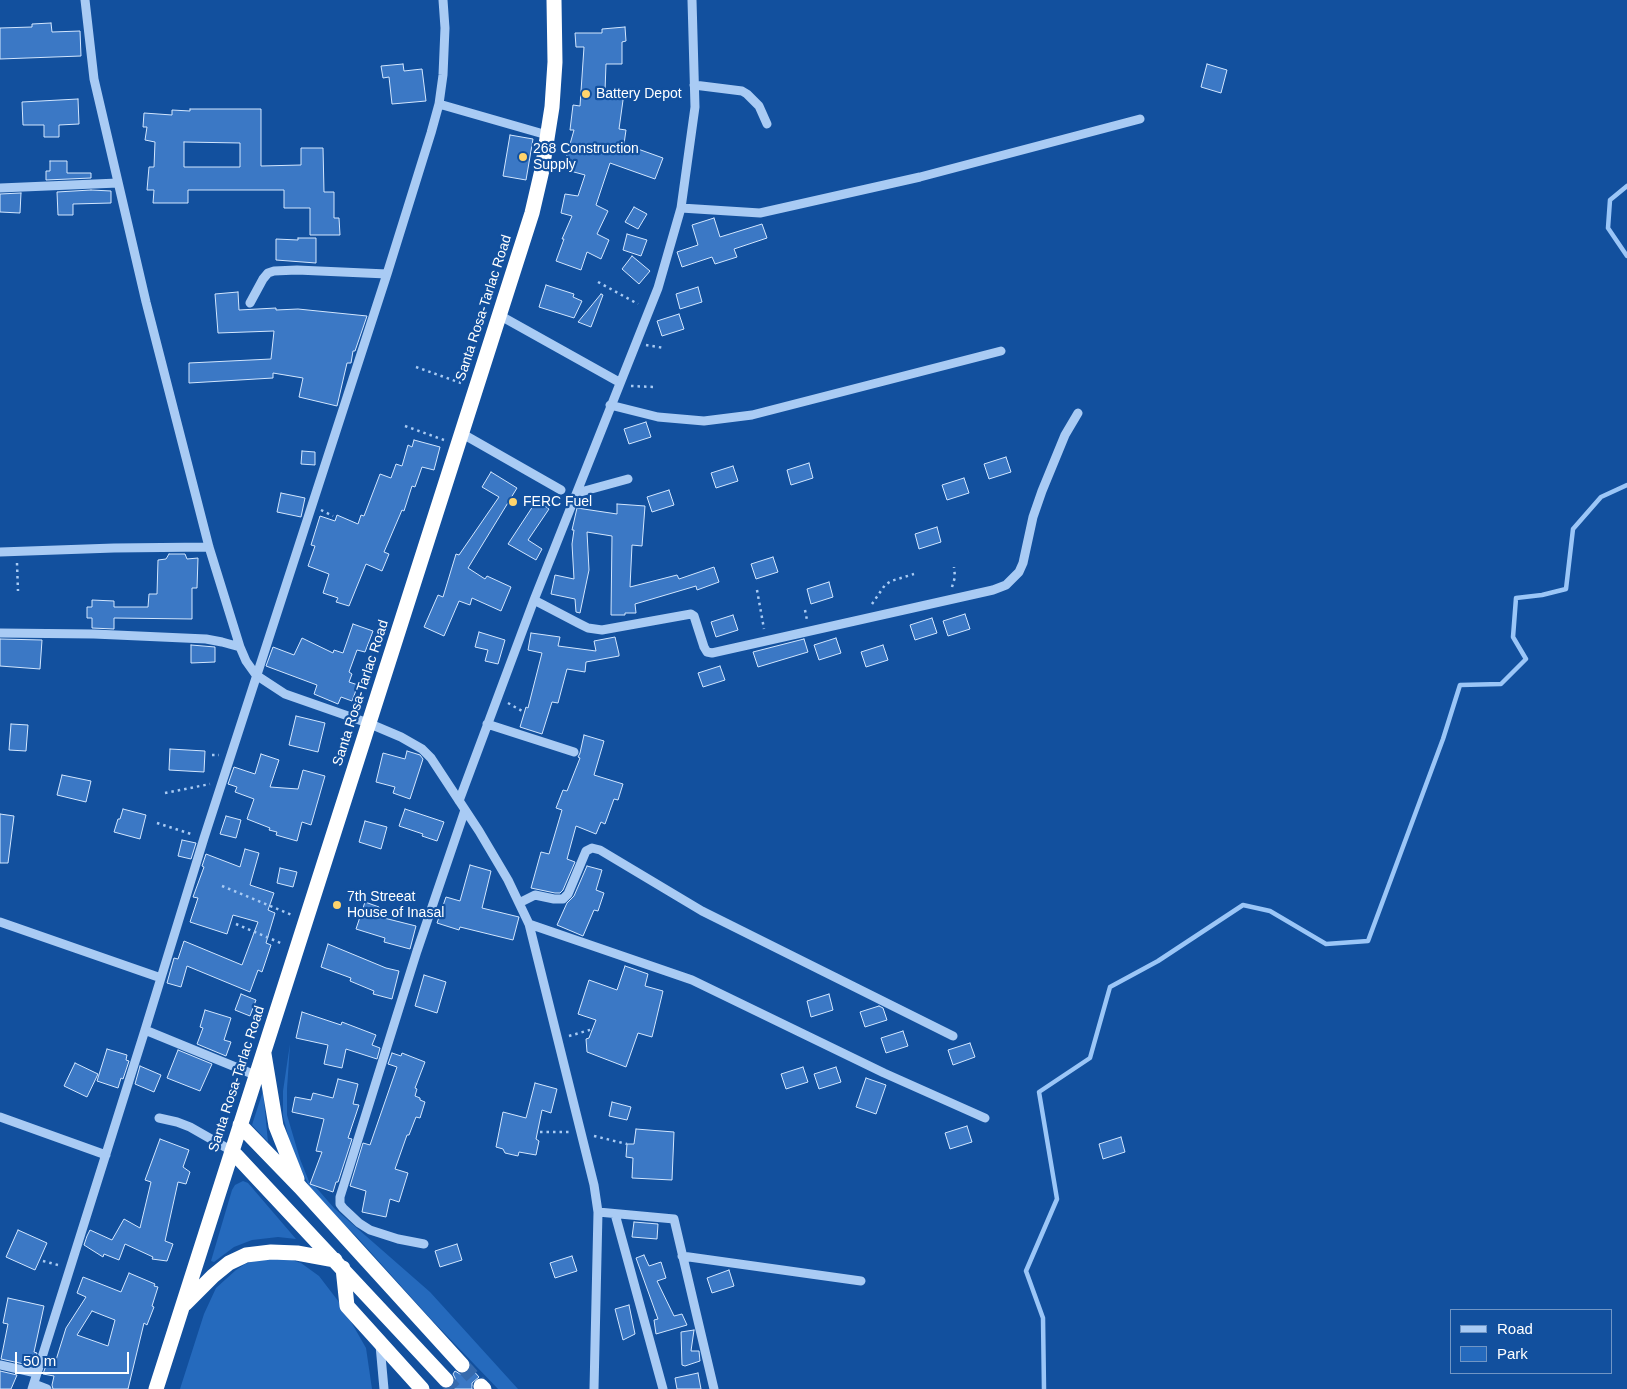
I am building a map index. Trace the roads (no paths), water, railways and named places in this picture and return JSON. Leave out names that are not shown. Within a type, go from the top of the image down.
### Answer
[{"type":"highway","name":"Santa Rosa-Tarlac Road","points":[[156,1389],[532,213],[542,170],[552,107],[555,62],[554,0]]},
{"type":"highway","points":[[264,1049],[276,1126],[300,1187]]},
{"type":"highway","points":[[240,1125],[300,1187],[462,1365]]},
{"type":"highway","points":[[232,1150],[446,1380]]},
{"type":"highway","points":[[182,1307],[224,1267],[246,1255],[271,1252],[297,1253],[339,1264]]},
{"type":"highway","points":[[339,1264],[347,1306],[422,1389]]},
{"type":"street","points":[[85,0],[94,78],[118,183],[209,547],[246,661],[256,675],[285,694],[368,723],[401,737],[422,749],[431,758],[496,857],[529,924],[582,1133],[598,1212],[594,1389]]},
{"type":"street","points":[[47,1389],[33,1386],[36,1373],[256,675],[387,274],[439,104],[445,28],[443,0]]},
{"type":"street","points":[[459,801],[534,600],[619,382],[658,288],[680,208],[695,107],[692,0]]},
{"type":"street","points":[[694,85],[742,91],[748,94],[758,106],[767,124]]},
{"type":"street","points":[[439,104],[547,135]]},
{"type":"street","points":[[680,208],[760,213],[920,177],[1140,119]]},
{"type":"street","points":[[0,188],[118,183]]},
{"type":"street","points":[[250,303],[263,279],[274,271],[297,270],[387,274]]},
{"type":"street","points":[[500,315],[619,382]]},
{"type":"street","points":[[610,406],[658,417],[704,421],[752,415],[1001,351]]},
{"type":"street","points":[[534,600],[588,628],[602,630],[691,614],[694,616],[704,647],[707,652],[712,653],[993,590],[1006,585],[1019,572],[1023,563],[1033,517],[1042,491],[1065,435],[1078,413]]},
{"type":"street","points":[[459,438],[560,490]]},
{"type":"street","points":[[577,493],[628,479]]},
{"type":"street","points":[[0,552],[209,547]]},
{"type":"street","points":[[0,633],[94,634],[206,639],[240,647]]},
{"type":"street","points":[[487,724],[574,752]]},
{"type":"street","points":[[424,1244],[398,1239],[370,1230],[359,1223],[343,1208],[339,1201],[400,1003],[465,810]]},
{"type":"street","points":[[519,903],[535,896],[554,900],[563,899],[568,894],[586,851],[592,848],[600,850],[702,911],[953,1036]]},
{"type":"street","points":[[0,922],[161,978]]},
{"type":"street","points":[[529,924],[692,980],[884,1073],[985,1118]]},
{"type":"street","points":[[145,1030],[256,1075]]},
{"type":"street","points":[[0,1116],[106,1155]]},
{"type":"street","points":[[159,1118],[190,1127],[232,1150]]},
{"type":"street","points":[[598,1212],[673,1218],[714,1389]]},
{"type":"street","points":[[615,1214],[663,1389]]},
{"type":"street","points":[[682,1256],[862,1281]]},
{"type":"street","points":[[379,1342],[384,1389]]},
{"type":"street","points":[[0,1365],[36,1373]]},
{"type":"waterway","points":[[1627,186],[1610,200],[1608,228],[1627,256]]},
{"type":"waterway","points":[[1044,1389],[1043,1318],[1026,1271],[1057,1199],[1039,1092],[1090,1058],[1110,987],[1158,961],[1243,905],[1270,911],[1326,944],[1368,941],[1443,739],[1460,685],[1501,684],[1526,659],[1513,637],[1516,598],[1542,595],[1566,589],[1573,529],[1601,497],[1627,485]]},
{"type":"tunnel","points":[[462,1365],[481,1386]]},
{"type":"tunnel","points":[[446,1380],[454,1389]]},
{"type":"place","name":"Battery Depot","points":[[586,94]]},
{"type":"place","name":"268 Construction Supply","points":[[523,157]]},
{"type":"place","name":"FERC Fuel","points":[[513,502]]},
{"type":"place","name":"7th Streeat House of Inasal","points":[[337,905]]}]
